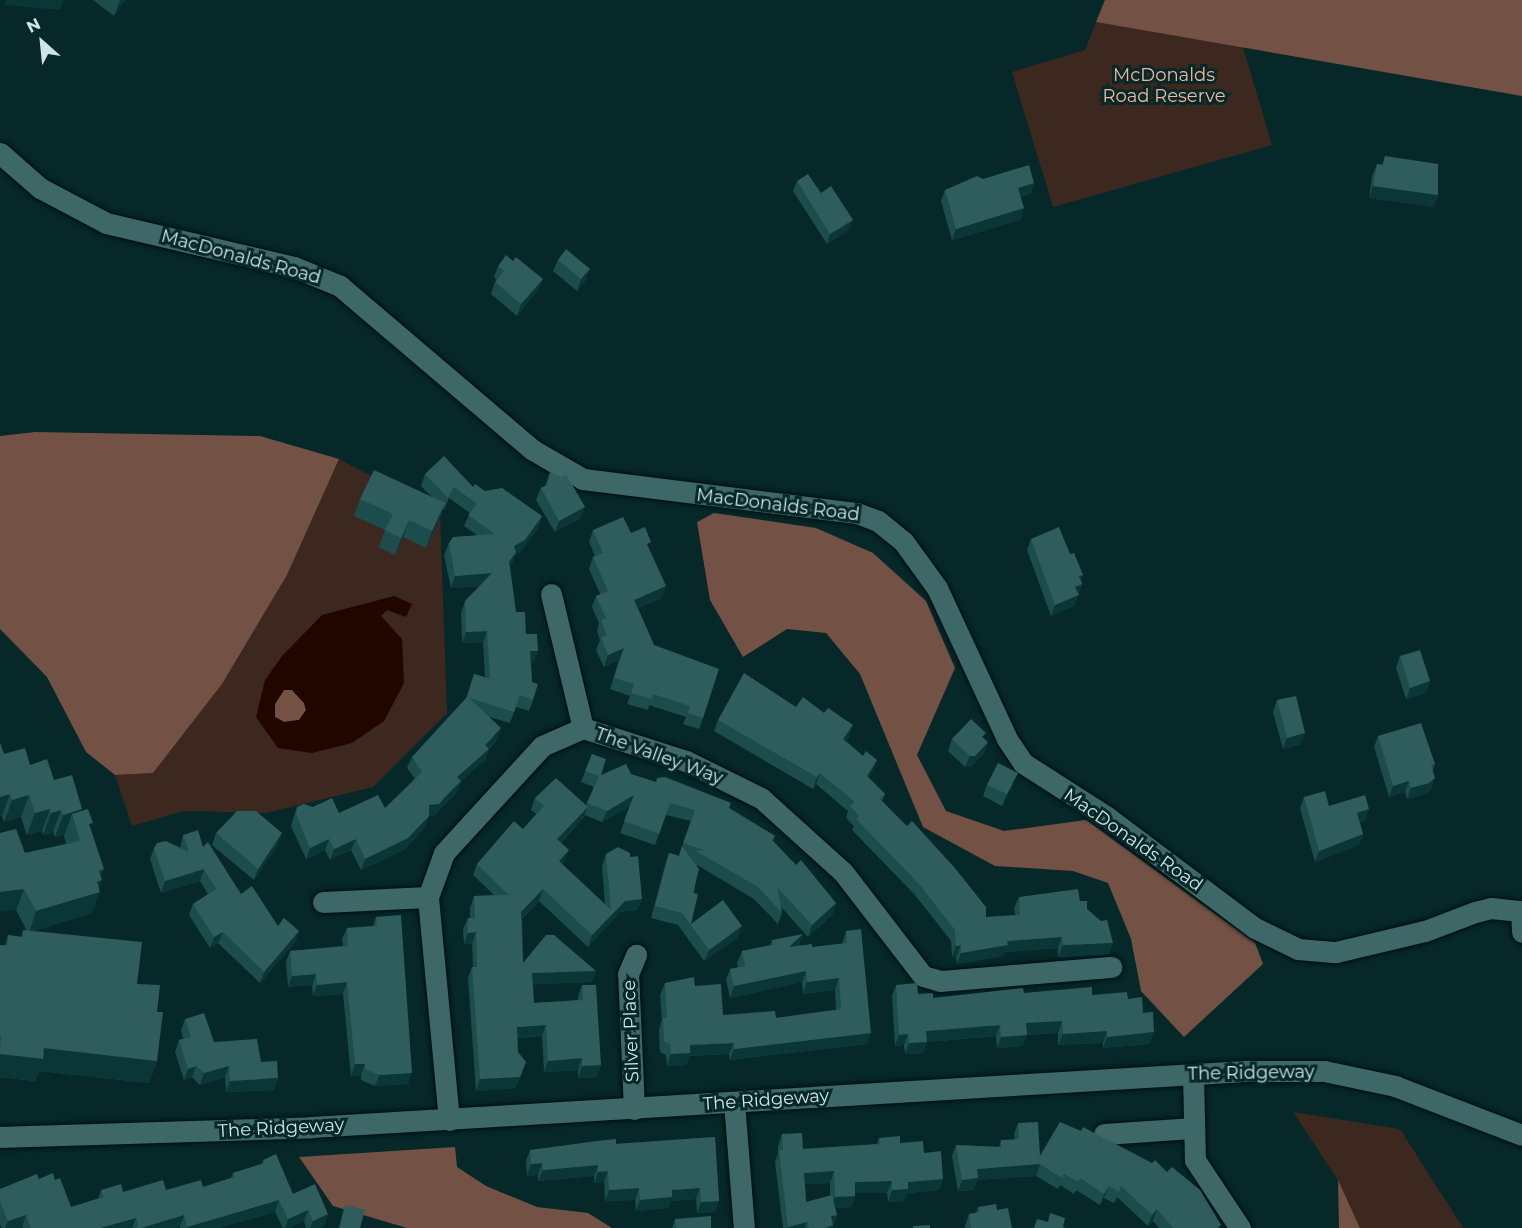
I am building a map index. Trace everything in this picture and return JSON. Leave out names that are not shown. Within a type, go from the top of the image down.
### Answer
[{"type":"street","name":"MacDonalds Road","points":[[0,153],[40,188],[106,223],[294,267],[340,286],[533,450],[583,479],[857,513],[878,520],[903,541],[937,588],[1007,739],[1023,763],[1107,817],[1255,928],[1298,949],[1336,952],[1425,931],[1491,908],[1522,910]]},
{"type":"street","points":[[551,594],[583,728]]},
{"type":"street","name":"The Valley Way","points":[[449,1120],[428,897],[444,853],[542,746],[583,728],[686,761],[761,798],[843,872],[923,976],[940,981],[1111,967]]},
{"type":"street","points":[[323,902],[428,897]]},
{"type":"street","points":[[1522,910],[1522,932]]},
{"type":"street","name":"Silver Place","points":[[634,1108],[628,974],[636,955]]},
{"type":"street","name":"The Ridgeway","points":[[0,1137],[178,1134],[449,1120],[1245,1071],[1324,1071],[1395,1086],[1522,1135]]},
{"type":"street","points":[[1193,1074],[1191,1128],[1196,1160],[1240,1228]]},
{"type":"street","points":[[734,1102],[744,1228]]},
{"type":"street","points":[[1104,1134],[1191,1128]]},
{"type":"green space","name":"McDonalds Road Reserve","points":[[1105,0],[1229,0],[1272,145],[1053,207],[1012,72],[1085,50]]},
{"type":"green space","points":[[339,459],[440,513],[447,713],[373,787],[266,813],[184,811],[132,826],[115,775],[153,773],[222,684],[287,575]]},
{"type":"green space","points":[[1293,1112],[1400,1129],[1463,1228],[1360,1228],[1338,1180]]},
{"type":"shaded area","points":[[1105,0],[1522,0],[1522,96],[1096,22]]},
{"type":"shaded area","points":[[35,432],[260,436],[339,459],[287,575],[222,684],[153,773],[115,775],[86,752],[47,677],[0,629],[0,436]]},
{"type":"shaded area","points":[[714,513],[816,528],[873,553],[926,601],[955,668],[917,755],[946,811],[1004,831],[1086,820],[1255,943],[1263,964],[1184,1037],[1141,991],[1131,939],[1108,883],[1073,871],[995,866],[923,827],[860,674],[826,633],[787,629],[743,657],[710,600],[697,522]]},
{"type":"shaded area","points":[[394,596],[412,604],[406,617],[387,610],[381,616],[402,639],[404,683],[384,721],[352,743],[312,753],[278,748],[256,717],[265,680],[282,656],[322,615]],"holes":[[[284,690],[292,690],[304,703],[306,710],[299,720],[284,722],[275,717],[275,704]]]},
{"type":"shaded area","points":[[284,690],[292,690],[304,703],[306,710],[299,720],[284,722],[275,717],[275,704]]},
{"type":"shaded area","points":[[455,1147],[457,1167],[486,1186],[537,1207],[588,1213],[612,1228],[407,1228],[333,1206],[299,1157]]},
{"type":"shaded area","points":[[1338,1180],[1360,1228],[1339,1228]]},
{"type":"building","points":[[1385,156],[1438,164],[1438,195],[1373,186],[1377,164],[1383,165]]},
{"type":"building","points":[[1029,165],[1034,183],[1018,188],[1024,208],[956,229],[945,190],[977,176],[983,179]]},
{"type":"building","points":[[808,174],[821,193],[831,186],[853,220],[830,234],[797,181]]},
{"type":"building","points":[[566,249],[590,269],[581,279],[558,260]]},
{"type":"building","points":[[506,255],[513,261],[516,257],[543,279],[521,304],[495,282],[504,271],[498,266]]},
{"type":"building","points":[[444,456],[473,487],[475,484],[485,491],[502,488],[542,516],[525,540],[514,546],[516,552],[509,562],[516,612],[525,612],[526,634],[537,634],[538,651],[530,651],[532,682],[538,684],[533,700],[520,695],[514,712],[469,698],[501,728],[485,745],[489,749],[457,777],[461,781],[439,804],[429,805],[429,816],[408,838],[365,859],[356,839],[334,849],[329,839],[310,848],[296,814],[297,807],[304,804],[313,807],[332,798],[339,813],[378,795],[385,808],[422,772],[412,757],[467,697],[474,674],[490,679],[487,631],[466,632],[465,601],[492,573],[455,576],[449,543],[453,537],[495,534],[468,515],[477,504],[454,487],[448,498],[425,474]]},
{"type":"building","points":[[374,470],[445,503],[432,531],[409,520],[401,538],[385,530],[393,514],[360,499]]},
{"type":"building","points":[[550,472],[561,477],[566,474],[585,507],[559,521],[541,488],[547,485]]},
{"type":"building","points":[[623,517],[631,533],[645,527],[651,542],[647,544],[666,586],[634,600],[654,645],[719,669],[703,718],[688,713],[690,706],[653,694],[652,699],[631,693],[634,684],[614,678],[624,648],[608,655],[601,638],[607,635],[601,620],[606,618],[596,596],[608,591],[593,557],[603,553],[593,530]]},
{"type":"building","points":[[1059,527],[1070,554],[1074,553],[1083,575],[1079,576],[1082,584],[1075,587],[1079,595],[1055,605],[1031,539]]},
{"type":"building","points":[[1420,650],[1430,681],[1410,688],[1400,656]]},
{"type":"building","points":[[744,673],[796,707],[803,697],[824,713],[828,708],[853,725],[843,739],[863,756],[866,751],[877,760],[867,776],[885,794],[880,799],[907,826],[912,821],[954,867],[986,907],[986,917],[1020,915],[1019,897],[1078,889],[1080,901],[1087,901],[1087,909],[1101,921],[1107,920],[1113,943],[1063,945],[1062,937],[1007,941],[1008,945],[961,953],[961,945],[956,946],[955,930],[919,884],[856,819],[859,816],[850,806],[855,802],[820,773],[817,777],[718,720]]},
{"type":"building","points":[[1296,696],[1305,733],[1287,738],[1277,700]]},
{"type":"building","points":[[971,719],[986,733],[982,737],[988,742],[975,756],[970,756],[952,739]]},
{"type":"building","points":[[1421,723],[1435,764],[1431,765],[1435,778],[1429,783],[1411,788],[1409,781],[1393,786],[1378,736]]},
{"type":"building","points":[[0,743],[4,754],[25,748],[30,765],[47,759],[54,780],[72,775],[82,809],[63,815],[61,810],[51,813],[50,809],[35,813],[29,795],[12,800],[10,794],[0,797]]},
{"type":"building","points":[[592,754],[606,759],[601,775],[626,764],[631,774],[656,782],[657,778],[665,777],[731,803],[729,808],[775,836],[772,840],[796,865],[801,860],[836,903],[812,925],[777,887],[782,913],[758,887],[696,851],[704,850],[683,843],[695,810],[670,803],[659,834],[624,821],[634,795],[607,811],[587,803],[599,776],[585,771]]},
{"type":"building","points":[[998,763],[1018,773],[1007,794],[987,785]]},
{"type":"building","points":[[556,778],[588,807],[557,839],[569,850],[559,861],[611,910],[606,854],[618,847],[630,853],[630,857],[638,856],[642,899],[625,901],[592,935],[543,889],[521,912],[523,963],[546,935],[554,935],[596,971],[532,973],[534,1003],[583,1000],[582,985],[596,985],[601,1065],[582,1066],[582,1058],[548,1061],[546,1025],[517,1027],[518,1052],[526,1062],[520,1077],[480,1079],[472,967],[477,967],[476,932],[468,933],[468,918],[475,918],[474,896],[509,895],[477,864],[514,821],[523,829],[544,806],[535,798]]},
{"type":"building","points":[[1325,791],[1329,806],[1365,795],[1369,809],[1357,813],[1363,834],[1319,851],[1304,797]]},
{"type":"building","points":[[88,809],[93,823],[89,824],[104,869],[99,871],[102,880],[97,882],[100,892],[36,911],[24,889],[0,892],[0,833],[16,829],[25,853],[80,841],[72,814]]},
{"type":"building","points":[[237,811],[256,811],[282,833],[258,869],[216,833]]},
{"type":"building","points":[[198,830],[203,847],[208,842],[241,894],[252,886],[278,926],[284,918],[299,931],[264,972],[223,932],[214,937],[193,904],[216,889],[204,869],[165,881],[154,848],[157,843],[166,841],[189,852],[183,835]]},
{"type":"building","points":[[682,846],[699,869],[693,893],[698,894],[691,924],[723,900],[742,926],[709,950],[682,913],[655,906],[669,853],[679,856]]},
{"type":"building","points":[[401,915],[412,1073],[379,1075],[365,1069],[365,1064],[355,1064],[347,982],[317,985],[316,974],[292,976],[290,951],[348,946],[347,928],[377,926],[376,917]]},
{"type":"building","points":[[861,929],[871,1033],[734,1049],[734,1043],[690,1045],[690,1053],[671,1054],[670,1044],[664,1041],[663,1018],[667,1018],[665,983],[694,977],[695,986],[721,984],[723,1015],[775,1011],[776,1018],[841,1009],[839,978],[807,982],[806,971],[734,986],[730,969],[745,966],[742,951],[773,945],[772,940],[803,934],[789,947],[847,943],[846,931]]},
{"type":"building","points":[[23,930],[142,942],[137,984],[160,985],[157,1012],[163,1012],[157,1061],[44,1048],[43,1059],[0,1054],[0,945],[7,946],[8,935],[23,937]]},
{"type":"building","points":[[917,983],[918,994],[933,993],[933,998],[1023,988],[1024,993],[1092,987],[1092,995],[1127,992],[1128,999],[1142,997],[1143,1013],[1153,1012],[1154,1032],[1107,1037],[1107,1031],[1063,1034],[1062,1021],[1026,1023],[1027,1035],[1001,1037],[1000,1025],[926,1031],[927,1042],[909,1043],[908,1034],[899,1035],[896,985]]},
{"type":"building","points":[[204,1013],[214,1042],[257,1039],[261,1062],[277,1061],[278,1078],[230,1081],[229,1066],[204,1073],[196,1066],[188,1069],[179,1040],[191,1037],[185,1019]]},
{"type":"building","points":[[1038,1122],[1040,1156],[1060,1122],[1081,1131],[1083,1127],[1152,1163],[1155,1160],[1167,1172],[1172,1167],[1200,1190],[1221,1225],[1217,1228],[1173,1228],[1157,1209],[1152,1215],[1121,1186],[1119,1192],[1109,1186],[1104,1194],[1080,1178],[1078,1182],[1064,1174],[1062,1178],[1040,1164],[977,1169],[978,1178],[962,1180],[956,1145],[1001,1147],[1001,1140],[1019,1139],[1018,1123]]},
{"type":"building","points":[[802,1133],[803,1149],[880,1144],[879,1138],[900,1136],[900,1143],[923,1141],[924,1153],[941,1151],[943,1179],[908,1182],[908,1189],[892,1190],[892,1181],[855,1182],[855,1196],[835,1197],[834,1171],[804,1173],[806,1202],[832,1195],[837,1215],[831,1216],[833,1225],[825,1228],[809,1228],[807,1222],[788,1227],[779,1150],[783,1150],[782,1134]]},
{"type":"building","points":[[715,1137],[719,1201],[701,1202],[700,1188],[672,1190],[672,1197],[640,1200],[639,1188],[609,1190],[608,1171],[598,1172],[598,1165],[543,1170],[542,1163],[531,1164],[530,1150],[616,1139],[616,1144]]},
{"type":"building","points":[[276,1154],[293,1194],[315,1184],[328,1214],[313,1221],[308,1210],[288,1219],[279,1200],[187,1227],[184,1215],[141,1228],[136,1228],[138,1226],[136,1218],[100,1228],[31,1228],[26,1215],[8,1221],[0,1201],[0,1189],[37,1174],[39,1179],[53,1173],[55,1180],[60,1178],[71,1207],[103,1197],[101,1190],[121,1184],[123,1192],[163,1180],[166,1190],[201,1180],[203,1187],[234,1177],[233,1173],[264,1163],[263,1160]]},
{"type":"building","points":[[996,1204],[997,1210],[1008,1208],[1012,1228],[971,1228],[969,1214],[979,1212],[978,1207]]},
{"type":"building","points":[[345,1205],[365,1210],[360,1228],[339,1228]]},
{"type":"building","points":[[1050,1213],[1065,1218],[1063,1227],[1066,1228],[1034,1228],[1037,1219],[1048,1222]]},
{"type":"building","points":[[711,1216],[711,1228],[676,1228],[675,1219]]},
{"type":"building","points":[[930,1225],[930,1228],[913,1228],[913,1226]]}]
